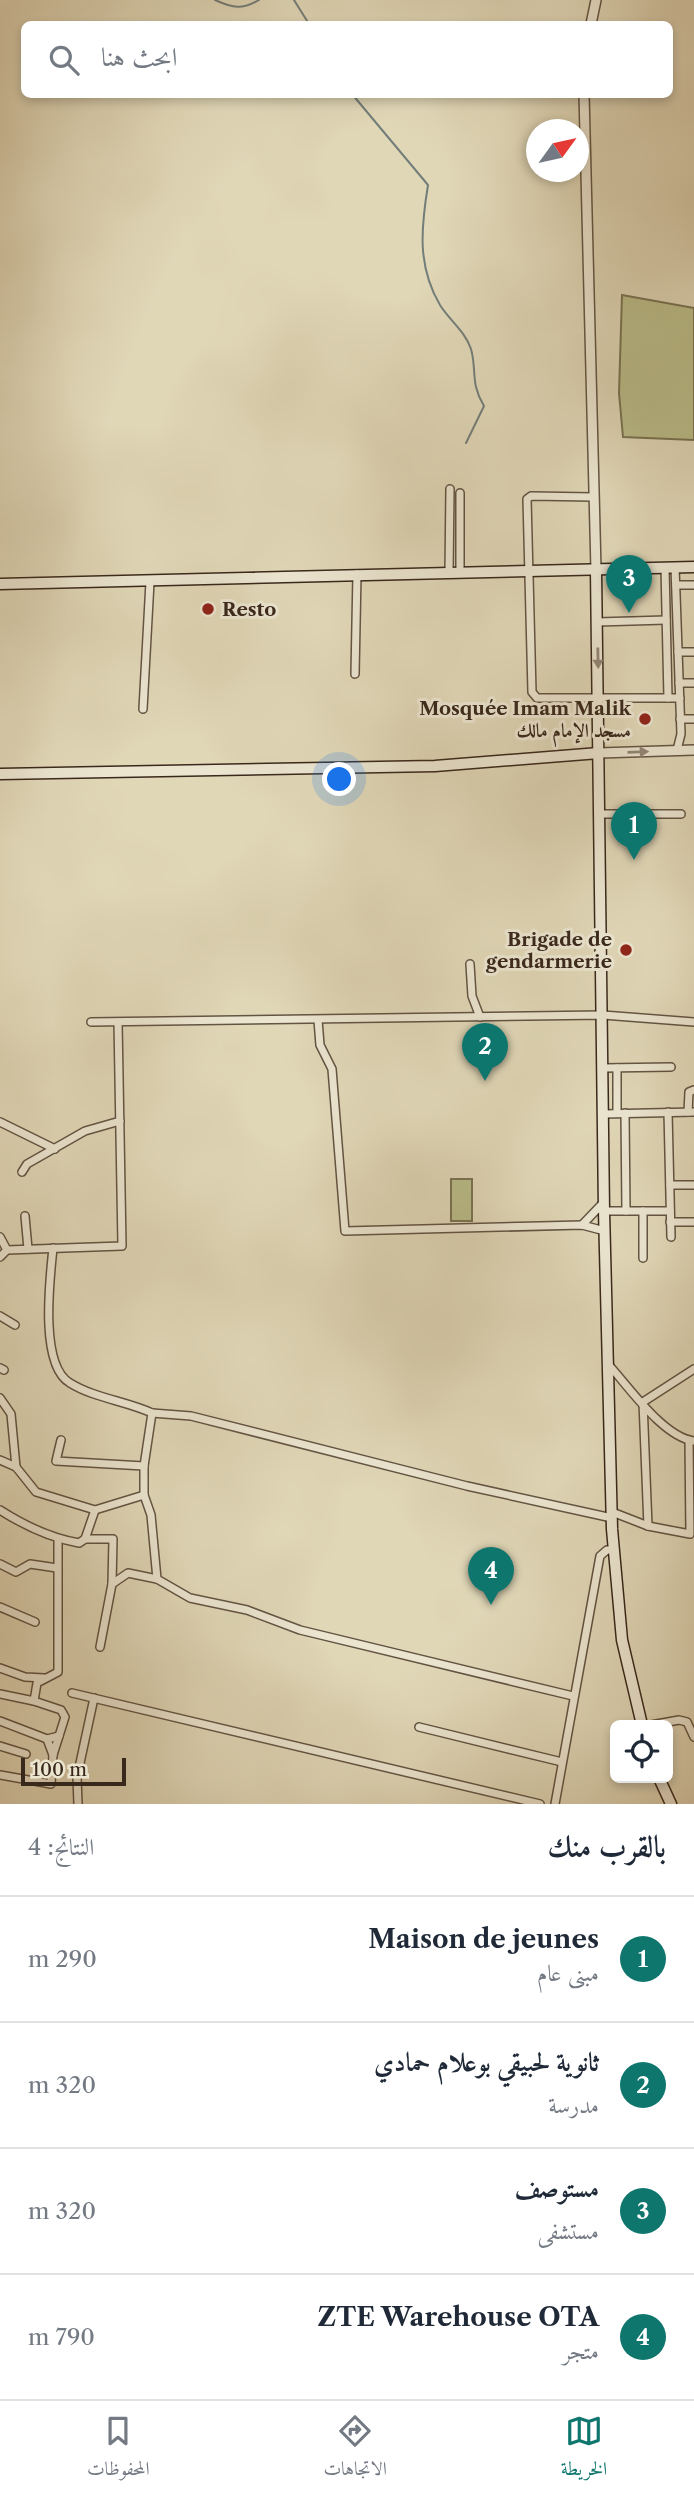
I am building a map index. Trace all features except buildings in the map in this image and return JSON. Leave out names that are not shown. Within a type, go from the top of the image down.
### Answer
[{"type":"main road","points":[[0,584],[694,567]]},
{"type":"main road","points":[[596,570],[604,1206],[613,1550],[622,1640],[641,1720]]},
{"type":"main road","points":[[0,774],[435,766],[599,753]]},
{"type":"main road","points":[[661,1783],[671,1804]]},
{"type":"street","points":[[592,21],[596,0]]},
{"type":"street","points":[[584,98],[596,570]]},
{"type":"street","points":[[449,573],[450,489]]},
{"type":"street","points":[[460,493],[460,573]]},
{"type":"street","points":[[593,497],[528,497],[527,572],[534,696],[680,698]]},
{"type":"street","points":[[670,567],[676,584],[680,698],[677,750]]},
{"type":"street","points":[[668,698],[666,620],[670,567]]},
{"type":"street","points":[[355,674],[357,575]]},
{"type":"street","points":[[143,709],[150,582]]},
{"type":"street","points":[[676,584],[694,584]]},
{"type":"street","points":[[597,622],[666,620]]},
{"type":"street","points":[[678,652],[694,652]]},
{"type":"street","points":[[679,683],[694,683]]},
{"type":"street","points":[[680,719],[694,719]]},
{"type":"street","points":[[599,753],[694,750]]},
{"type":"street","points":[[600,814],[681,814]]},
{"type":"street","points":[[470,964],[472,996],[481,1017]]},
{"type":"street","points":[[91,1022],[603,1015],[694,1022]]},
{"type":"street","points":[[318,1020],[320,1045],[332,1069],[345,1231],[582,1225],[605,1231]]},
{"type":"street","points":[[0,1257],[7,1250],[122,1246],[118,1022]]},
{"type":"street","points":[[604,1068],[671,1068]]},
{"type":"street","points":[[617,1068],[626,1211]]},
{"type":"street","points":[[604,1114],[691,1112],[692,1090],[681,1088]]},
{"type":"street","points":[[668,1112],[671,1237]]},
{"type":"street","points":[[22,1171],[27,1164],[85,1131],[120,1121]]},
{"type":"street","points":[[0,1122],[55,1149]]},
{"type":"street","points":[[670,1185],[694,1185]]},
{"type":"street","points":[[582,1225],[604,1206],[626,1211],[670,1211]]},
{"type":"street","points":[[643,1211],[643,1258]]},
{"type":"street","points":[[25,1216],[28,1249]]},
{"type":"street","points":[[670,1222],[694,1222]]},
{"type":"street","points":[[0,1237],[7,1250]]},
{"type":"street","points":[[53,1248],[46,1306],[50,1339],[63,1377],[79,1387],[152,1413],[191,1416],[467,1486],[612,1515],[648,1526],[690,1534],[692,1441],[675,1435],[608,1364]]},
{"type":"street","points":[[0,1316],[15,1325]]},
{"type":"street","points":[[643,1402],[694,1368]]},
{"type":"street","points":[[0,1398],[11,1414],[16,1466]]},
{"type":"street","points":[[643,1402],[648,1526]]},
{"type":"street","points":[[152,1413],[144,1466],[144,1495],[151,1515],[157,1579]]},
{"type":"street","points":[[61,1440],[56,1461],[144,1466]]},
{"type":"street","points":[[0,1460],[16,1466],[36,1492],[94,1510],[144,1495]]},
{"type":"street","points":[[0,1510],[20,1523],[58,1540],[79,1543],[85,1539],[113,1539],[112,1584],[100,1647]]},
{"type":"street","points":[[85,1539],[94,1510]]},
{"type":"street","points":[[34,1701],[37,1683],[58,1672],[58,1540]]},
{"type":"street","points":[[555,1804],[600,1556],[607,1550],[613,1550]]},
{"type":"street","points":[[0,1564],[16,1572],[30,1564],[57,1568]]},
{"type":"street","points":[[112,1584],[128,1573],[157,1579],[190,1598],[247,1611],[300,1630],[573,1696]]},
{"type":"street","points":[[0,1607],[35,1622]]},
{"type":"street","points":[[0,1668],[25,1676],[44,1678]]},
{"type":"street","points":[[72,1693],[540,1804]]},
{"type":"street","points":[[0,1694],[61,1710],[65,1717],[53,1755],[51,1784],[0,1774]]},
{"type":"street","points":[[78,1804],[77,1777],[94,1698]]},
{"type":"street","points":[[0,1721],[47,1739],[59,1736]]},
{"type":"street","points":[[673,1721],[687,1722],[694,1737]]},
{"type":"street","points":[[419,1727],[562,1762]]},
{"type":"street","points":[[47,1739],[53,1755]]},
{"type":"street","points":[[0,1746],[26,1755]]},
{"type":"green space","points":[[622,295],[694,308],[694,440],[623,437],[619,393]]},
{"type":"green space","points":[[451,1179],[472,1179],[472,1221],[451,1221]]},
{"type":"waterway","points":[[215,0],[237,7],[259,0]]},
{"type":"waterway","points":[[294,0],[307,21]]},
{"type":"waterway","points":[[355,98],[428,185],[423,232],[427,276],[440,305],[461,331],[471,349],[475,383],[484,406],[466,443]]},
{"type":"place","name":"Resto","points":[[208,609]]},
{"type":"place","name":"مستوصف","points":[[629,613]]},
{"type":"place","name":"Mosquée Imam Malik مسجد الإمام مالك","points":[[645,719]]},
{"type":"place","name":"Maison de jeunes","points":[[634,860]]},
{"type":"place","name":"Brigade de gendarmerie","points":[[626,950]]},
{"type":"place","name":"ثانوية لحبيقي بوعلام حمادي","points":[[485,1081]]},
{"type":"place","name":"ZTE Warehouse OTA","points":[[491,1605]]}]
